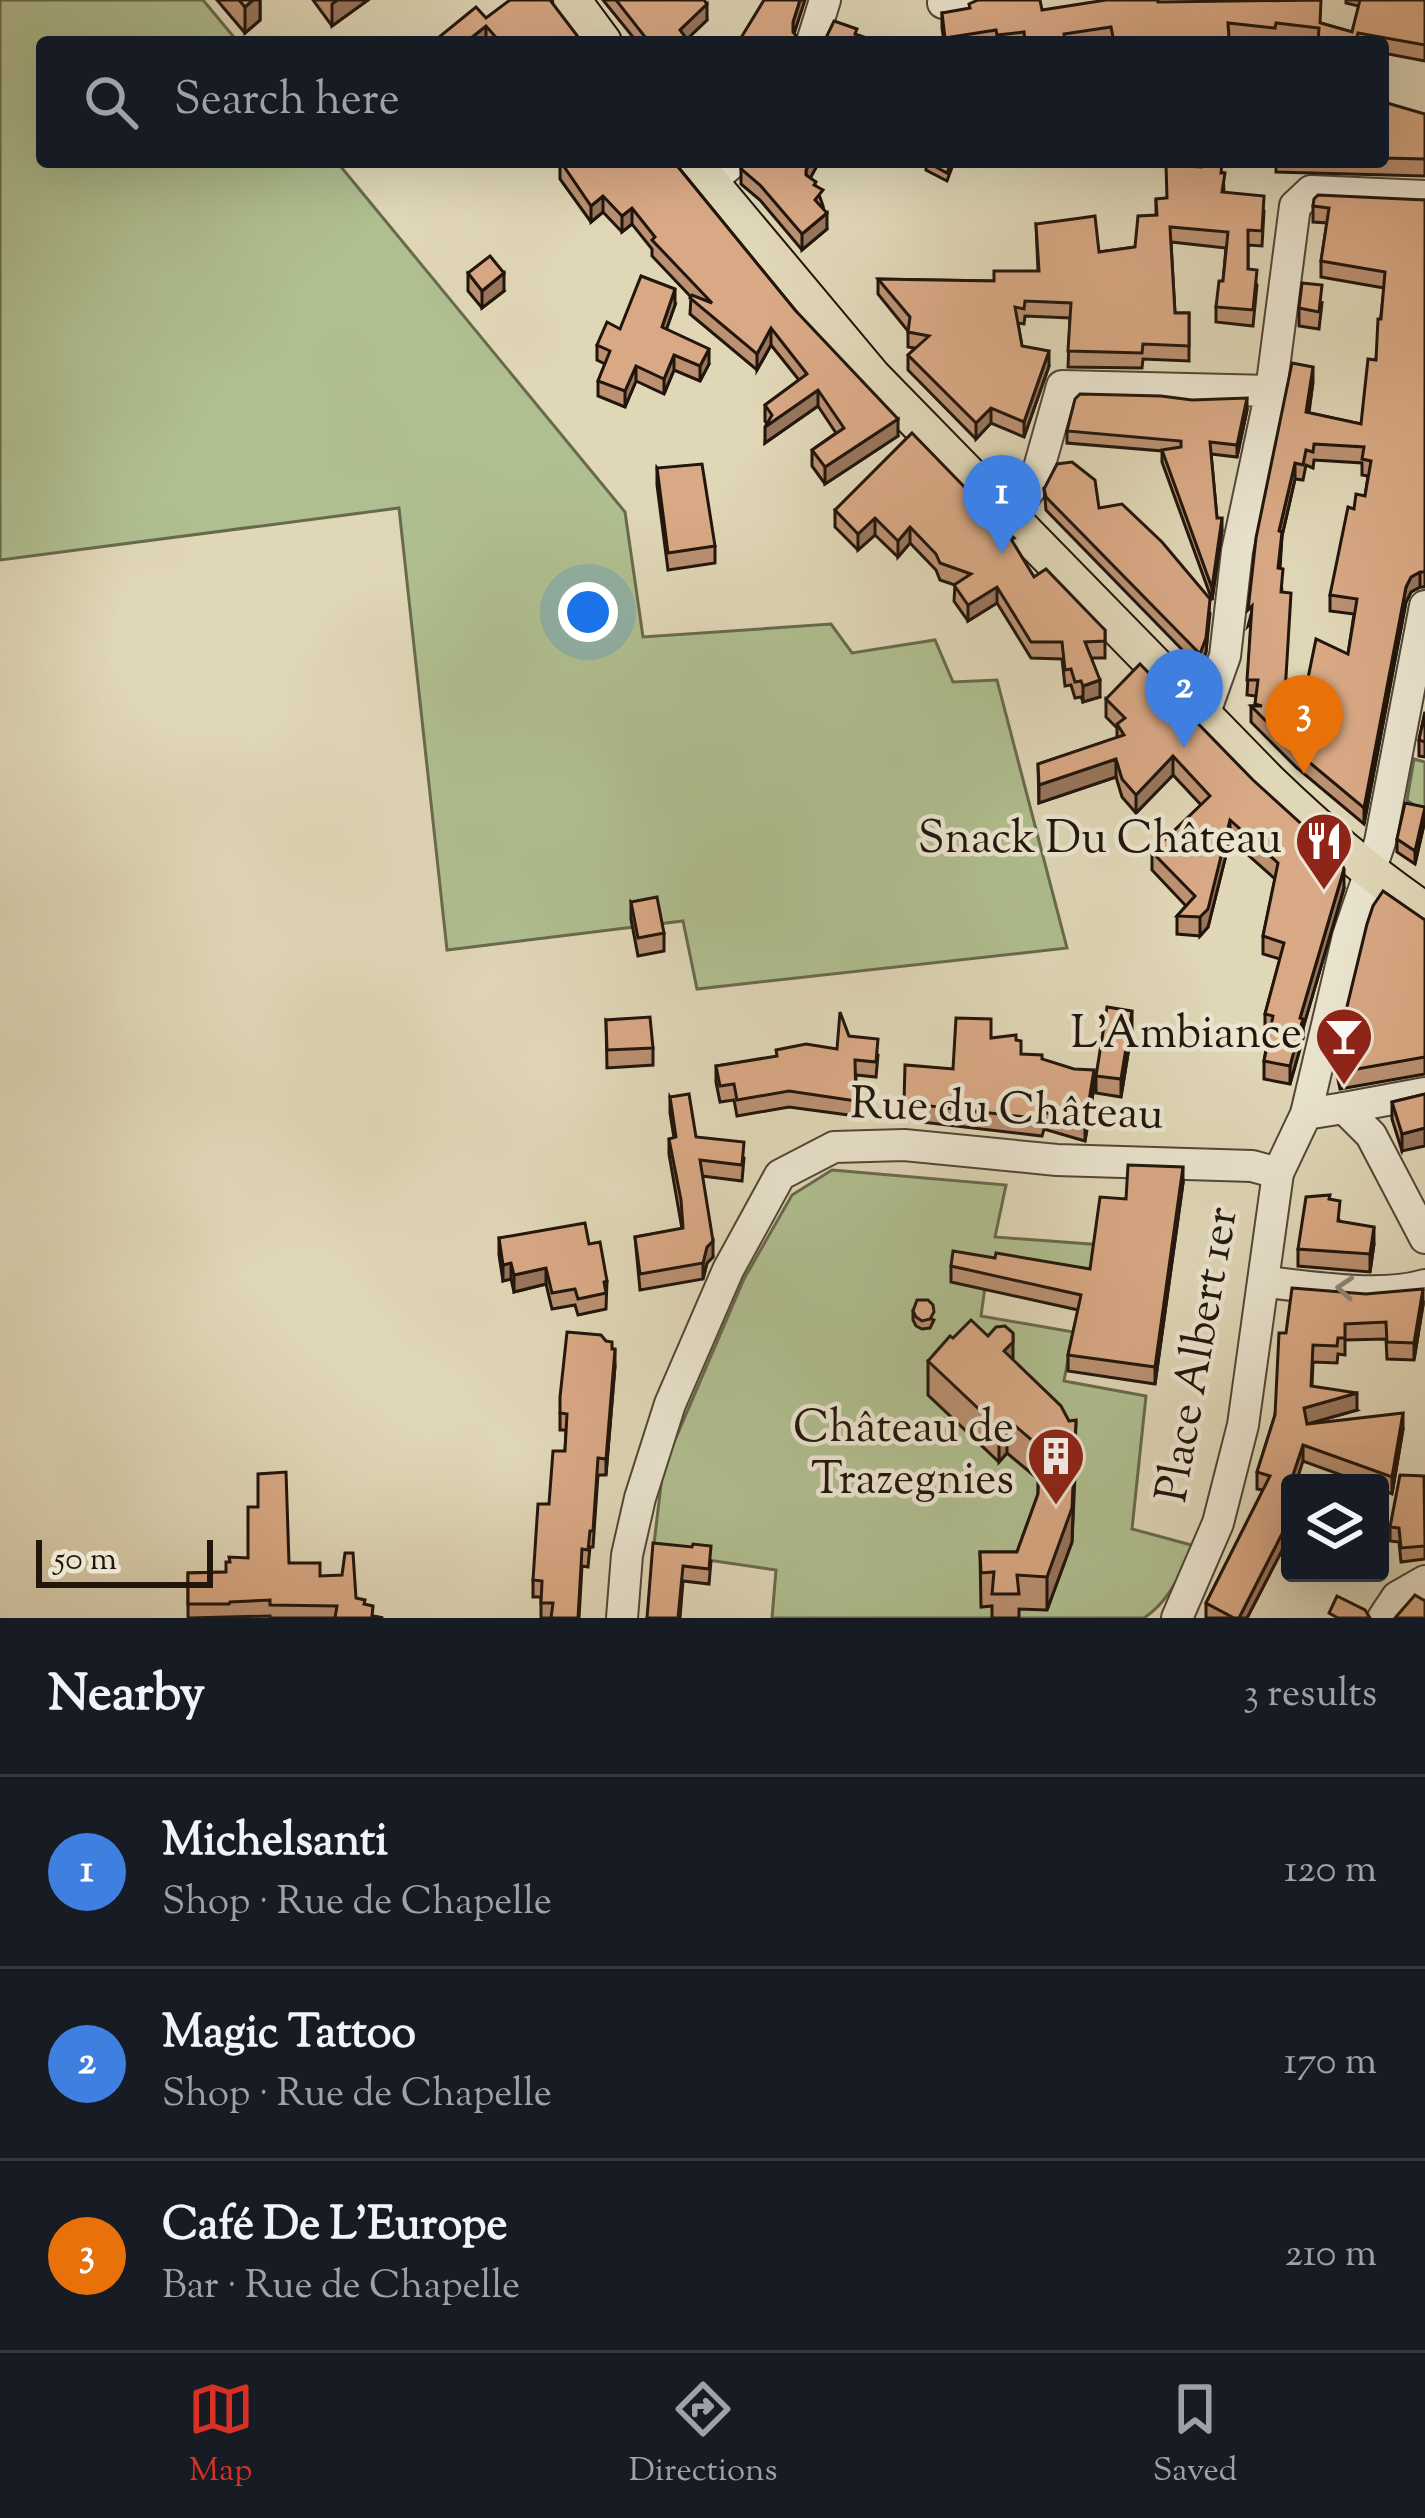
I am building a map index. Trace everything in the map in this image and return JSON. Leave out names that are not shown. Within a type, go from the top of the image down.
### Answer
[{"type":"main road","points":[[572,0],[598,36]]},
{"type":"main road","points":[[712,169],[873,377],[1336,846],[1425,911]]},
{"type":"street","points":[[814,36],[825,0]]},
{"type":"street","points":[[1204,715],[1225,656],[1238,551],[1271,391],[1295,206],[1311,191],[1425,196]]},
{"type":"street","points":[[1010,517],[1035,482],[1062,386],[1271,391]]},
{"type":"street","name":"Place Albert 1er","points":[[1177,1618],[1218,1522],[1243,1425],[1278,1173],[1306,1114],[1348,936],[1380,842],[1425,606]]},
{"type":"street","points":[[1306,1114],[1425,1093]]},
{"type":"street","points":[[1344,1108],[1371,1135],[1425,1238]]},
{"type":"street","name":"Rue du Château","points":[[622,1618],[636,1517],[670,1404],[728,1270],[780,1175],[834,1147],[904,1145],[1057,1160],[1252,1166],[1278,1173]]},
{"type":"street","points":[[1264,1282],[1358,1289],[1425,1285]]},
{"type":"street","points":[[1383,1618],[1397,1597],[1425,1581]]},
{"type":"green space","points":[[0,0],[203,0],[233,36],[36,36],[36,168],[342,168],[625,512],[643,637],[831,624],[852,653],[935,640],[953,682],[997,680],[1067,948],[697,989],[683,921],[447,950],[399,508],[0,560]]},
{"type":"green space","points":[[1414,759],[1425,762],[1425,813],[1407,800]]},
{"type":"green space","points":[[832,1170],[1006,1185],[995,1237],[1103,1245],[1101,1271],[987,1272],[981,1316],[1073,1332],[1064,1381],[1146,1396],[1132,1529],[1195,1546],[1168,1595],[1144,1618],[772,1618],[776,1570],[653,1552],[663,1468],[744,1279],[792,1195]]},
{"type":"building","points":[[510,0],[550,0],[577,36],[495,36],[486,26],[474,36],[440,36],[476,7],[486,18]]},
{"type":"building","points":[[616,0],[704,0],[707,4],[680,30],[684,36],[644,36]]},
{"type":"building","points":[[764,0],[800,0],[793,22],[796,36],[742,36]]},
{"type":"building","points":[[1040,0],[1042,10],[1106,0],[1321,0],[1320,23],[1352,32],[1360,0],[1425,0],[1425,45],[1358,33],[1318,36],[1319,28],[1276,23],[1275,28],[1228,23],[1229,36],[1113,36],[1111,27],[1064,36],[997,35],[996,30],[945,36],[942,13],[970,8],[969,4]]},
{"type":"building","points":[[834,21],[857,29],[855,34],[861,36],[827,36]]},
{"type":"building","points":[[1389,104],[1425,114],[1425,159],[1389,158]]},
{"type":"building","points":[[565,168],[679,168],[795,310],[898,419],[825,467],[812,450],[844,428],[818,390],[765,427],[772,415],[765,405],[807,374],[771,328],[757,354],[690,298],[712,303],[652,240],[655,237],[632,208],[622,216],[603,196],[591,206]]},
{"type":"building","points":[[807,168],[806,175],[823,190],[815,200],[827,213],[802,234],[741,169]]},
{"type":"building","points":[[1166,168],[1221,168],[1222,192],[1264,196],[1262,231],[1248,230],[1248,269],[1257,270],[1253,310],[1216,307],[1228,232],[1170,227],[1175,313],[1189,313],[1189,346],[1143,344],[1142,353],[1068,351],[1071,303],[1025,301],[1024,309],[1015,307],[1022,346],[1049,351],[1024,422],[991,408],[976,423],[908,355],[929,336],[908,332],[910,317],[878,279],[994,281],[994,271],[1039,271],[1036,224],[1095,216],[1099,252],[1135,247],[1138,216],[1157,215],[1156,199],[1167,198]]},
{"type":"building","points":[[1318,195],[1425,200],[1425,572],[1411,577],[1406,587],[1364,808],[1251,706],[1262,706],[1255,704],[1258,680],[1247,680],[1256,538],[1292,363],[1313,367],[1306,412],[1361,424],[1368,359],[1376,360],[1385,272],[1321,261],[1329,208],[1313,206]],"holes":[[[1314,444],[1364,447],[1362,459],[1371,461],[1365,496],[1356,494],[1354,509],[1348,507],[1330,595],[1357,599],[1348,654],[1316,639],[1301,712],[1284,710],[1291,593],[1281,592],[1279,531],[1295,463],[1303,465],[1306,450],[1313,452]]]},
{"type":"building","points":[[490,256],[504,273],[482,291],[468,273]]},
{"type":"building","points":[[641,276],[675,289],[662,327],[709,349],[700,366],[674,355],[664,379],[636,366],[625,391],[598,381],[610,351],[597,345],[607,322],[620,329]]},
{"type":"building","points":[[1302,283],[1322,285],[1319,312],[1299,308]]},
{"type":"building","points":[[1080,394],[1247,398],[1237,445],[1210,442],[1217,518],[1222,518],[1212,588],[1162,450],[1181,447],[1181,441],[1067,431]]},
{"type":"building","points":[[912,433],[1014,538],[1034,577],[1046,569],[1105,630],[1105,641],[1085,642],[1100,680],[1083,686],[1075,682],[1071,669],[1065,670],[1062,642],[1031,642],[997,587],[968,605],[954,585],[971,574],[940,563],[910,527],[898,541],[875,518],[858,534],[835,510]]},
{"type":"building","points":[[1072,462],[1095,480],[1099,508],[1122,504],[1210,599],[1200,654],[1046,497],[1044,489],[1057,464]]},
{"type":"building","points":[[702,464],[715,546],[668,553],[657,468]]},
{"type":"building","points":[[1140,664],[1253,780],[1340,859],[1344,869],[1290,1066],[1264,1061],[1273,1016],[1265,1014],[1284,943],[1263,936],[1278,863],[1230,820],[1208,909],[1200,917],[1177,916],[1195,896],[1152,852],[1210,796],[1173,756],[1136,795],[1122,779],[1116,759],[1039,785],[1038,764],[1124,735],[1117,724],[1125,718],[1106,699]]},
{"type":"building","points":[[1405,803],[1425,807],[1415,851],[1397,839]]},
{"type":"building","points":[[1383,891],[1425,920],[1425,1057],[1340,1072],[1336,1052],[1367,924]]},
{"type":"building","points":[[657,897],[664,933],[638,938],[631,902]]},
{"type":"building","points":[[1107,1007],[1132,1011],[1121,1079],[1096,1076]]},
{"type":"building","points":[[840,1012],[849,1036],[878,1039],[876,1062],[855,1060],[856,1101],[789,1091],[737,1100],[734,1084],[720,1086],[716,1066],[777,1056],[776,1050],[806,1044],[837,1049]]},
{"type":"building","points":[[650,1017],[653,1048],[607,1050],[606,1020]]},
{"type":"building","points":[[956,1018],[991,1019],[991,1038],[1016,1035],[1021,1054],[1094,1070],[1085,1125],[1044,1112],[1042,1119],[904,1103],[905,1065],[953,1069]]},
{"type":"building","points":[[689,1094],[696,1137],[744,1142],[742,1165],[700,1160],[713,1241],[703,1263],[640,1274],[635,1237],[683,1228],[669,1139],[676,1137],[670,1097]]},
{"type":"building","points":[[1425,1094],[1425,1128],[1402,1134],[1392,1102]]},
{"type":"building","points":[[1128,1165],[1183,1167],[1155,1367],[1068,1355],[1081,1295],[951,1266],[953,1251],[995,1258],[996,1253],[1090,1269],[1100,1197],[1126,1199]]},
{"type":"building","points":[[1330,1195],[1329,1199],[1340,1201],[1338,1221],[1374,1227],[1370,1254],[1298,1249],[1306,1197]]},
{"type":"building","points":[[585,1223],[589,1244],[600,1242],[606,1293],[578,1299],[575,1289],[552,1293],[546,1268],[514,1275],[511,1263],[503,1265],[499,1238]]},
{"type":"building","points":[[1292,1288],[1366,1294],[1423,1289],[1414,1343],[1387,1342],[1386,1322],[1345,1324],[1345,1338],[1338,1338],[1337,1346],[1313,1345],[1311,1386],[1357,1393],[1304,1408],[1307,1424],[1403,1413],[1392,1477],[1303,1445],[1293,1474],[1281,1474],[1281,1536],[1239,1618],[1234,1618],[1206,1603],[1270,1476],[1257,1472],[1275,1415],[1279,1333],[1286,1333]]},
{"type":"building","points":[[917,1300],[933,1305],[930,1319],[916,1317]]},
{"type":"building","points":[[971,1320],[988,1336],[996,1327],[1005,1326],[1013,1333],[1013,1342],[1004,1351],[1061,1406],[1069,1421],[1076,1420],[1072,1508],[1047,1577],[1017,1575],[1019,1594],[992,1594],[994,1572],[981,1573],[980,1552],[1017,1552],[1038,1494],[1040,1447],[1007,1419],[999,1428],[928,1361]]},
{"type":"building","points":[[567,1332],[601,1335],[615,1349],[606,1459],[598,1458],[593,1531],[588,1550],[582,1549],[578,1618],[551,1618],[553,1603],[541,1603],[542,1581],[533,1580],[538,1504],[549,1504],[553,1451],[565,1451],[567,1414],[560,1413],[560,1397]]},
{"type":"building","points":[[286,1472],[289,1563],[320,1563],[320,1576],[342,1575],[345,1553],[353,1553],[356,1598],[373,1606],[372,1616],[383,1618],[335,1618],[337,1606],[270,1605],[270,1600],[188,1604],[188,1573],[226,1572],[229,1557],[248,1558],[248,1507],[258,1507],[258,1474]]},
{"type":"building","points":[[1400,1475],[1424,1476],[1425,1546],[1401,1548],[1399,1528],[1390,1527]]},
{"type":"building","points":[[653,1543],[711,1546],[709,1569],[683,1566],[678,1618],[647,1618]]},
{"type":"building","points":[[1415,1595],[1425,1601],[1425,1618],[1395,1618]]},
{"type":"building","points":[[1337,1596],[1365,1610],[1370,1618],[1338,1618],[1329,1613]]},
{"type":"place","name":"Michelsanti","points":[[1002,554]]},
{"type":"place","name":"Magic Tattoo","points":[[1184,748]]},
{"type":"place","name":"Café De L'Europe","points":[[1304,774]]},
{"type":"place","name":"Snack Du Château","points":[[1324,892]]},
{"type":"place","name":"L'Ambiance","points":[[1344,1087]]},
{"type":"place","name":"Château de Trazegnies","points":[[1056,1507]]}]
